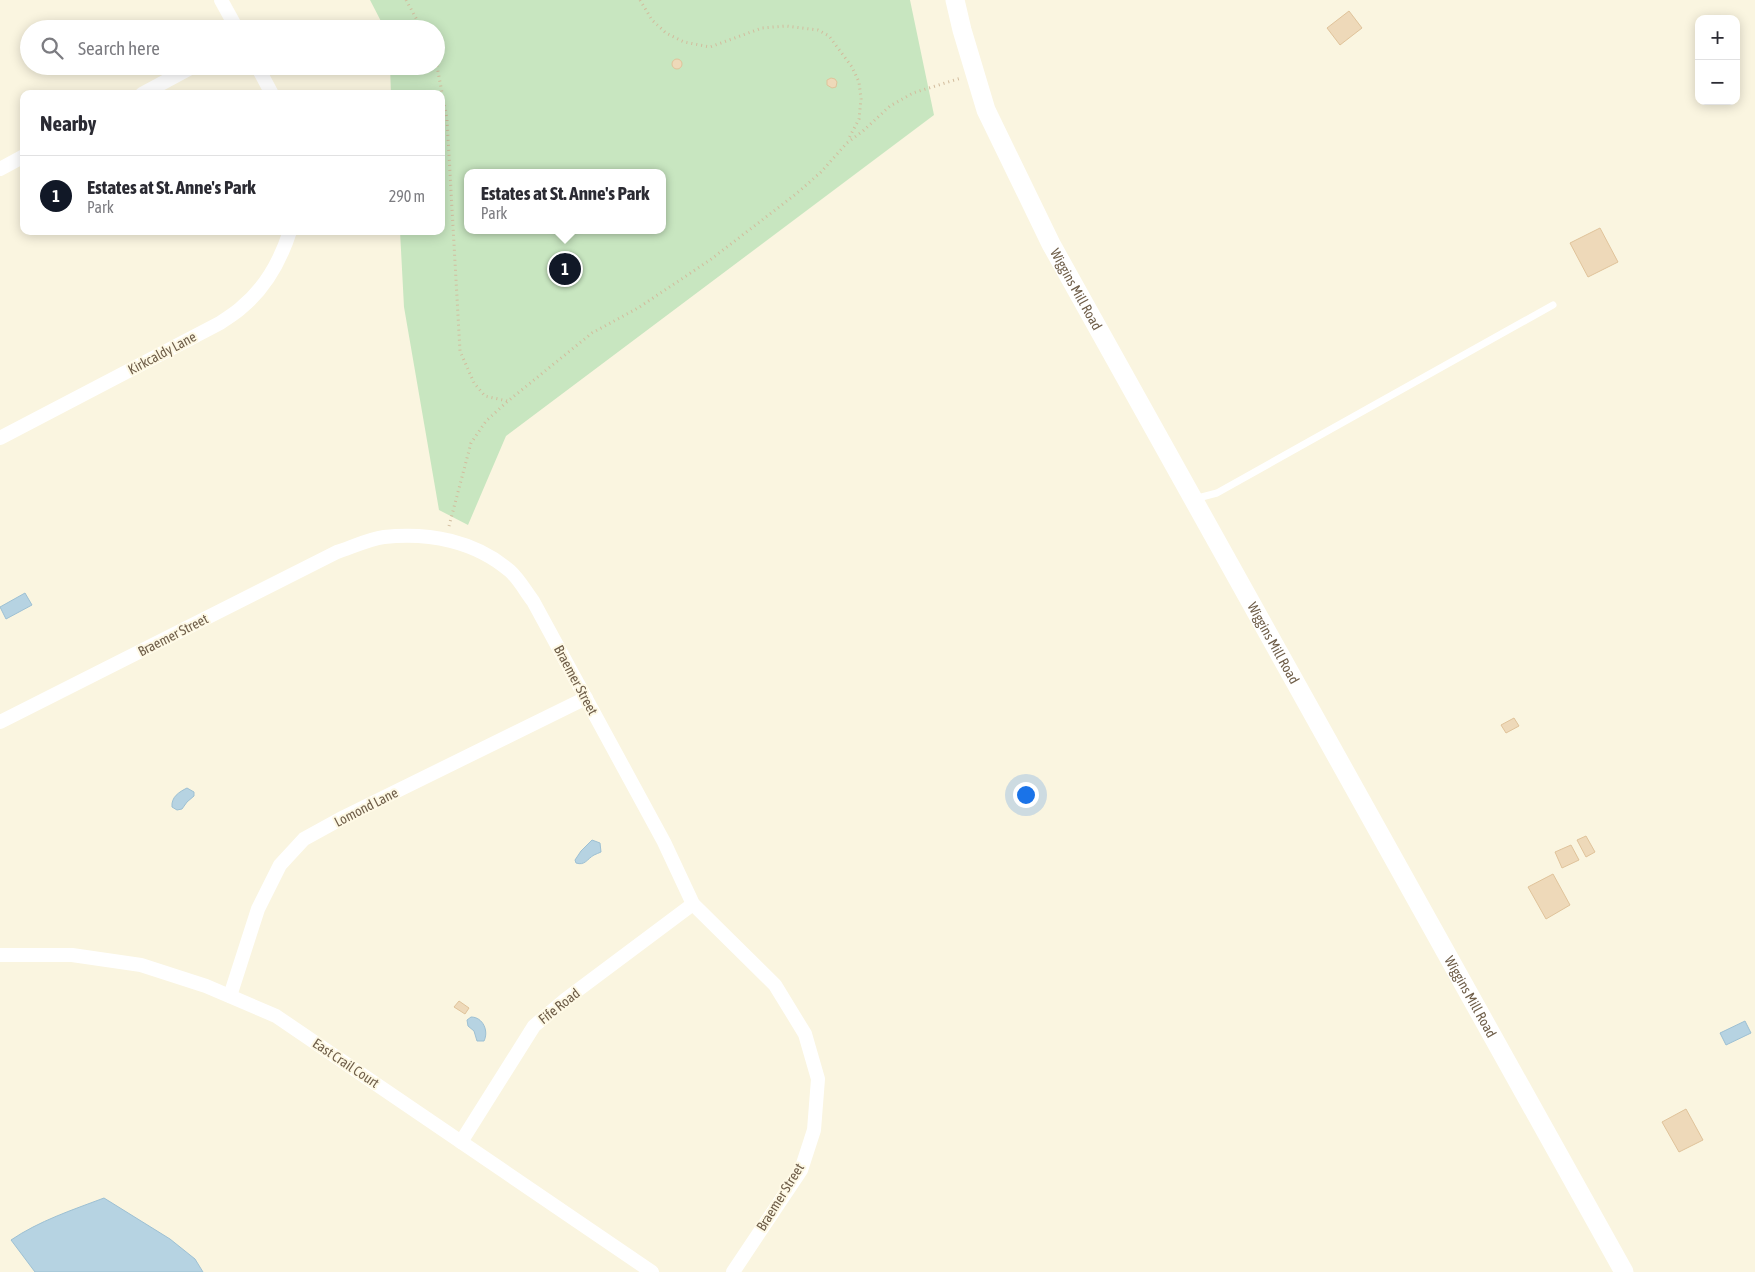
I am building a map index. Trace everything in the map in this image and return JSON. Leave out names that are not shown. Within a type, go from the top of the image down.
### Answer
[{"type":"street","points":[[222,0],[232,20]]},
{"type":"street","name":"Wiggins Mill Road","points":[[955,0],[986,110],[1051,244],[1624,1272]]},
{"type":"street","points":[[149,90],[177,75]]},
{"type":"street","points":[[262,75],[270,90]]},
{"type":"street","points":[[0,169],[20,158]]},
{"type":"street","name":"Kirkcaldy Lane","points":[[0,438],[220,323],[242,308],[261,289],[278,261],[288,235]]},
{"type":"street","name":"Braemer Street","points":[[0,722],[337,552],[383,538],[426,536],[453,540],[484,554],[511,572],[533,601],[664,842],[693,904],[775,985],[805,1034],[818,1079],[814,1130],[801,1170],[733,1272]]},
{"type":"street","name":"Lomond Lane","points":[[230,996],[258,909],[280,864],[304,839],[344,817],[586,698]]},
{"type":"street","name":"Fife Road","points":[[461,1142],[534,1026],[566,999],[693,904]]},
{"type":"street","name":"East Crail Court","points":[[0,955],[72,955],[141,965],[206,986],[276,1016],[652,1272]]},
{"type":"lane","points":[[1193,500],[1217,493],[1553,304]]},
{"type":"path","points":[[406,0],[417,20]]},
{"type":"path","points":[[640,0],[652,20],[666,33],[684,42],[710,47],[762,28],[786,26],[818,30],[829,36],[852,67],[859,82],[862,99],[859,119],[847,143]]},
{"type":"path","points":[[445,539],[471,443],[486,421],[508,401],[592,333],[638,308],[710,260],[796,194],[847,143],[890,106],[913,93],[976,74]]},
{"type":"path","points":[[439,75],[442,90]]},
{"type":"path","points":[[445,108],[460,351],[474,383],[485,396],[508,401]]},
{"type":"green space","points":[[370,0],[910,0],[934,115],[506,436],[468,525],[439,510],[404,307],[400,235],[445,235],[445,90],[391,90],[390,75],[445,75],[445,20],[380,20]]},
{"type":"water","points":[[25,593],[32,605],[6,619],[0,607]]},
{"type":"water","points":[[187,788],[194,792],[194,796],[182,809],[177,810],[172,807],[174,798],[178,793]]},
{"type":"water","points":[[592,840],[600,843],[601,852],[584,863],[576,863],[575,860],[581,851]]},
{"type":"water","points":[[471,1017],[479,1019],[484,1025],[486,1033],[484,1041],[477,1041],[474,1031],[468,1026],[467,1020]]},
{"type":"water","points":[[1745,1021],[1751,1033],[1726,1045],[1720,1033]]},
{"type":"water","points":[[104,1198],[170,1239],[195,1259],[203,1272],[35,1272],[11,1240],[44,1222]]},
{"type":"building","points":[[1349,11],[1362,28],[1340,45],[1327,28]]},
{"type":"building","points":[[675,59],[679,59],[682,64],[681,68],[675,69],[672,66],[672,62]]},
{"type":"building","points":[[831,78],[837,82],[836,87],[832,88],[827,85],[827,80]]},
{"type":"building","points":[[1600,228],[1618,262],[1588,277],[1570,243]]},
{"type":"building","points":[[1514,718],[1519,726],[1506,733],[1501,725]]},
{"type":"building","points":[[1586,836],[1595,852],[1586,857],[1577,840]]},
{"type":"building","points":[[1571,845],[1579,860],[1562,868],[1555,852]]},
{"type":"building","points":[[1553,874],[1570,905],[1546,919],[1528,887]]},
{"type":"building","points":[[459,1001],[469,1008],[465,1014],[454,1007]]},
{"type":"building","points":[[1686,1109],[1703,1140],[1679,1152],[1662,1122]]},
{"type":"place","name":"Estates at St. Anne's Park","points":[[565,269]]}]
